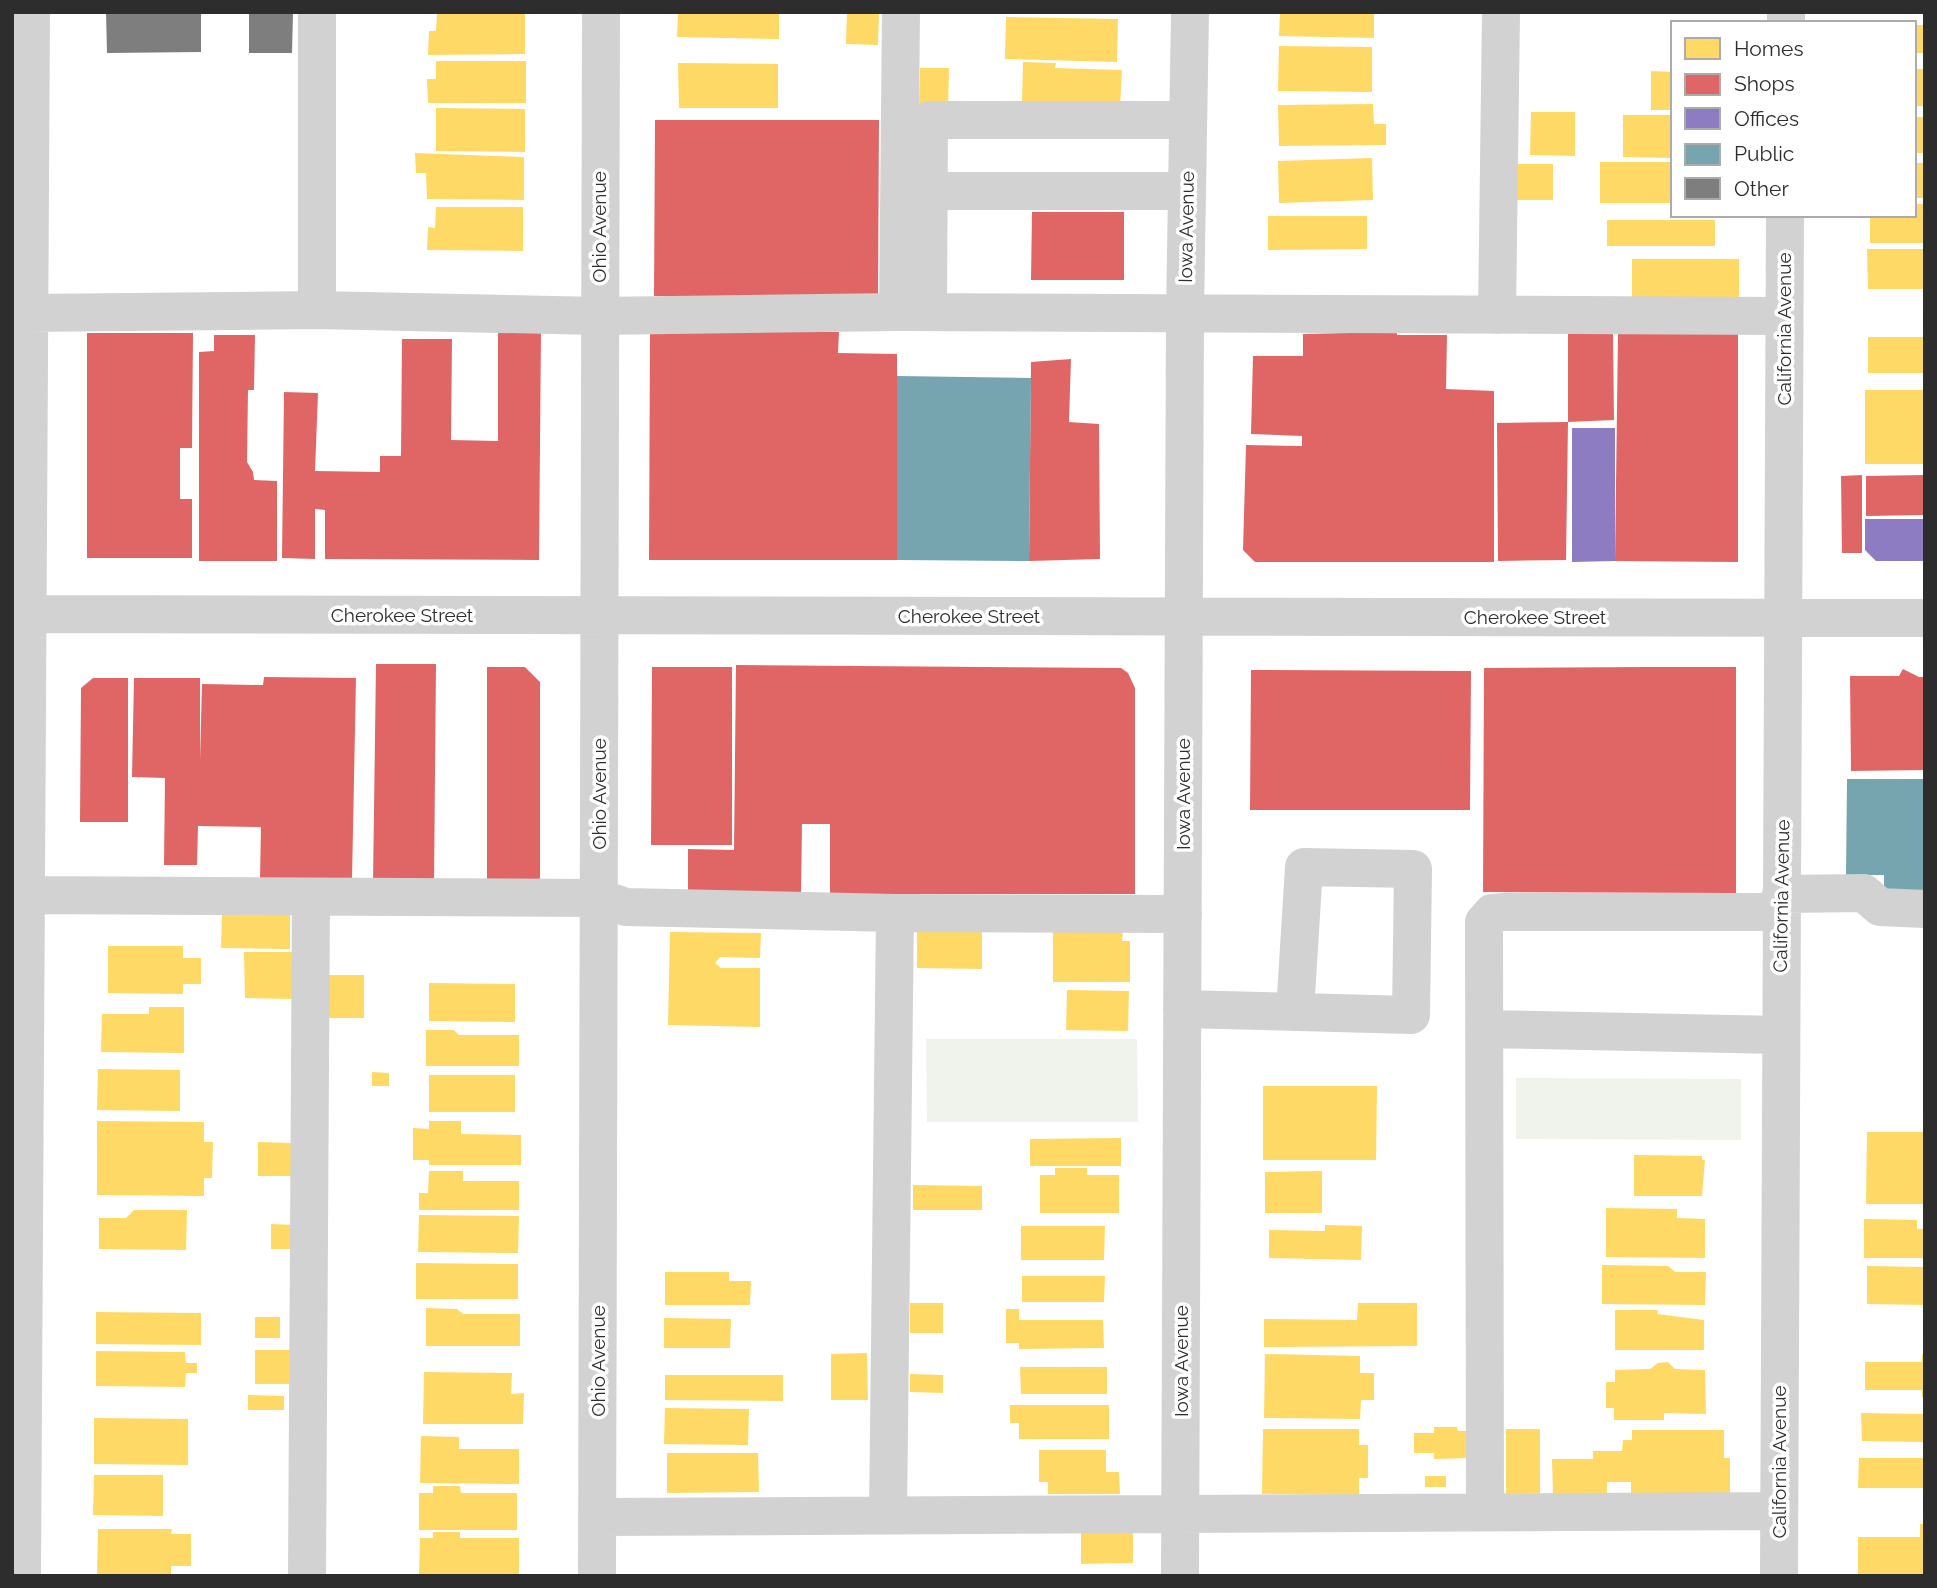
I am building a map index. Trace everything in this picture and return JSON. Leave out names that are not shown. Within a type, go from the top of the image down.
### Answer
[{"type":"street","points":[[22,1576],[18,971],[25,895],[20,614],[30,12]]},
{"type":"street","points":[[317,12],[317,310]]},
{"type":"street","name":"Ohio Avenue","points":[[597,1576],[600,615],[598,316],[601,12]]},
{"type":"street","points":[[901,12],[913,312]]},
{"type":"street","name":"Iowa Avenue","points":[[1180,1576],[1185,313],[1190,12]]},
{"type":"street","points":[[1497,315],[1501,12]]},
{"type":"street","points":[[913,312],[929,191],[929,120],[1188,120]]},
{"type":"street","points":[[929,191],[1187,191]]},
{"type":"street","name":"California Avenue","points":[[1779,1576],[1785,217]]},
{"type":"street","points":[[27,313],[317,310],[598,316],[913,312],[1784,316]]},
{"type":"street","name":"Cherokee Street","points":[[20,614],[1925,618]]},
{"type":"street","points":[[1182,1009],[1295,1012],[1411,1015],[1413,869],[1304,867],[1295,1012]]},
{"type":"street","points":[[1485,1512],[1484,922],[1492,913],[1781,903],[1874,892],[1880,907],[1925,909]]},
{"type":"street","points":[[25,895],[599,898],[626,907],[895,914],[1182,914]]},
{"type":"street","points":[[307,1576],[311,897]]},
{"type":"street","points":[[888,1515],[895,914]]},
{"type":"street","points":[[1484,1029],[1780,1035]]},
{"type":"street","points":[[597,1517],[1779,1511]]},
{"type":"shaded area","points":[[926,1039],[1137,1039],[1138,1122],[927,1122]]},
{"type":"shaded area","points":[[1516,1078],[1741,1079],[1741,1140],[1516,1139]]},
{"type":"building: Homes","points":[[678,12],[779,12],[779,39],[677,37]]},
{"type":"building: Homes","points":[[847,12],[879,12],[878,45],[846,44]]},
{"type":"building: Homes","points":[[1280,12],[1374,12],[1374,38],[1279,36]]},
{"type":"building: Homes","points":[[437,14],[525,14],[525,54],[428,55],[429,31],[436,31]]},
{"type":"building: Homes","points":[[1006,17],[1118,19],[1117,62],[1005,59]]},
{"type":"building: Homes","points":[[1916,25],[1925,25],[1925,53],[1916,53]]},
{"type":"building: Homes","points":[[1279,46],[1372,47],[1372,92],[1278,91]]},
{"type":"building: Homes","points":[[436,61],[526,61],[526,103],[428,103],[427,79],[436,79]]},
{"type":"building: Homes","points":[[1023,62],[1056,63],[1055,68],[1122,70],[1120,106],[1022,103]]},
{"type":"building: Homes","points":[[678,63],[778,64],[778,108],[679,108]]},
{"type":"building: Homes","points":[[920,68],[949,68],[948,109],[919,109]]},
{"type":"building: Homes","points":[[1916,69],[1925,69],[1925,106],[1916,106]]},
{"type":"building: Homes","points":[[1651,71],[1671,72],[1671,110],[1651,110]]},
{"type":"building: Homes","points":[[1373,104],[1374,124],[1386,124],[1386,145],[1279,146],[1278,105]]},
{"type":"building: Homes","points":[[436,108],[525,109],[525,152],[436,151]]},
{"type":"building: Homes","points":[[1531,112],[1575,112],[1575,156],[1530,155]]},
{"type":"building: Homes","points":[[1623,115],[1671,115],[1671,158],[1623,157]]},
{"type":"building: Homes","points":[[1916,117],[1925,117],[1925,153],[1916,153]]},
{"type":"building: Homes","points":[[415,153],[524,157],[524,200],[427,199],[426,173],[416,173]]},
{"type":"building: Homes","points":[[1372,158],[1373,200],[1279,203],[1278,161]]},
{"type":"building: Homes","points":[[1600,162],[1671,162],[1671,203],[1600,203]]},
{"type":"building: Homes","points":[[1916,163],[1925,163],[1925,198],[1916,198]]},
{"type":"building: Homes","points":[[1516,164],[1553,164],[1553,200],[1516,200]]},
{"type":"building: Homes","points":[[1916,204],[1925,204],[1925,243],[1870,243],[1870,217],[1916,217]]},
{"type":"building: Homes","points":[[436,207],[523,207],[523,251],[427,250],[428,227],[435,228]]},
{"type":"building: Homes","points":[[1268,216],[1367,216],[1367,249],[1268,250]]},
{"type":"building: Homes","points":[[1607,220],[1715,220],[1715,246],[1607,246]]},
{"type":"building: Homes","points":[[1867,249],[1925,249],[1925,289],[1868,289]]},
{"type":"building: Homes","points":[[1632,259],[1739,259],[1739,298],[1632,299]]},
{"type":"building: Homes","points":[[1868,337],[1925,337],[1925,373],[1868,373]]},
{"type":"building: Homes","points":[[1865,390],[1925,390],[1925,464],[1865,464]]},
{"type":"building: Homes","points":[[222,913],[290,913],[290,949],[221,948]]},
{"type":"building: Homes","points":[[1053,930],[1123,931],[1122,941],[1130,941],[1130,982],[1053,982]]},
{"type":"building: Homes","points":[[670,932],[761,933],[760,958],[720,957],[715,963],[721,968],[760,968],[760,1027],[668,1025]]},
{"type":"building: Homes","points":[[917,932],[982,932],[982,969],[917,968]]},
{"type":"building: Homes","points":[[108,946],[183,946],[183,958],[201,958],[201,984],[183,984],[183,994],[108,993]]},
{"type":"building: Homes","points":[[244,952],[293,952],[293,999],[245,998]]},
{"type":"building: Homes","points":[[329,975],[364,975],[364,1018],[329,1018]]},
{"type":"building: Homes","points":[[429,983],[515,984],[515,1022],[429,1021]]},
{"type":"building: Homes","points":[[1067,990],[1129,991],[1128,1031],[1066,1030]]},
{"type":"building: Homes","points":[[149,1007],[184,1007],[184,1053],[101,1052],[102,1014],[149,1014]]},
{"type":"building: Homes","points":[[426,1030],[454,1030],[459,1035],[519,1035],[519,1066],[426,1066]]},
{"type":"building: Homes","points":[[98,1069],[180,1070],[180,1111],[97,1110]]},
{"type":"building: Homes","points":[[372,1072],[389,1073],[389,1086],[372,1086]]},
{"type":"building: Homes","points":[[429,1075],[515,1075],[515,1112],[429,1112]]},
{"type":"building: Homes","points":[[1263,1086],[1377,1086],[1376,1160],[1263,1160]]},
{"type":"building: Homes","points":[[97,1121],[204,1122],[204,1142],[213,1142],[212,1178],[204,1178],[204,1196],[97,1195]]},
{"type":"building: Homes","points":[[429,1121],[461,1121],[461,1134],[521,1135],[521,1165],[429,1165],[429,1160],[413,1160],[413,1128],[429,1129]]},
{"type":"building: Homes","points":[[1867,1132],[1925,1132],[1925,1204],[1866,1204]]},
{"type":"building: Homes","points":[[1121,1138],[1121,1166],[1030,1166],[1030,1139]]},
{"type":"building: Homes","points":[[258,1142],[293,1143],[292,1176],[258,1176]]},
{"type":"building: Homes","points":[[1634,1155],[1702,1156],[1702,1160],[1705,1160],[1702,1196],[1634,1196]]},
{"type":"building: Homes","points":[[1055,1168],[1087,1168],[1087,1175],[1119,1175],[1119,1213],[1040,1213],[1040,1175],[1055,1175]]},
{"type":"building: Homes","points":[[429,1171],[463,1171],[463,1181],[519,1181],[519,1210],[419,1210],[419,1193],[428,1193]]},
{"type":"building: Homes","points":[[1322,1171],[1322,1213],[1265,1213],[1265,1172]]},
{"type":"building: Homes","points":[[913,1185],[982,1186],[982,1210],[913,1210]]},
{"type":"building: Homes","points":[[1606,1208],[1677,1209],[1677,1218],[1705,1219],[1705,1258],[1606,1257]]},
{"type":"building: Homes","points":[[134,1210],[187,1210],[186,1250],[99,1249],[99,1218],[126,1218]]},
{"type":"building: Homes","points":[[419,1215],[519,1216],[518,1253],[418,1252]]},
{"type":"building: Homes","points":[[1864,1219],[1917,1220],[1917,1229],[1925,1229],[1925,1258],[1864,1258]]},
{"type":"building: Homes","points":[[271,1224],[294,1225],[294,1249],[271,1249]]},
{"type":"building: Homes","points":[[1325,1225],[1362,1226],[1361,1260],[1269,1258],[1269,1230],[1325,1231]]},
{"type":"building: Homes","points":[[1021,1226],[1105,1226],[1104,1260],[1021,1260]]},
{"type":"building: Homes","points":[[416,1263],[518,1264],[518,1299],[416,1299]]},
{"type":"building: Homes","points":[[1602,1265],[1668,1266],[1675,1272],[1706,1272],[1705,1305],[1602,1304]]},
{"type":"building: Homes","points":[[1867,1266],[1925,1267],[1925,1305],[1867,1304]]},
{"type":"building: Homes","points":[[665,1272],[729,1272],[729,1281],[751,1281],[750,1305],[665,1305]]},
{"type":"building: Homes","points":[[1022,1276],[1105,1276],[1104,1302],[1022,1302]]},
{"type":"building: Homes","points":[[910,1303],[943,1303],[943,1333],[910,1333]]},
{"type":"building: Homes","points":[[1358,1303],[1417,1303],[1417,1346],[1264,1347],[1264,1319],[1357,1320]]},
{"type":"building: Homes","points":[[426,1308],[457,1309],[463,1314],[520,1314],[520,1346],[426,1346]]},
{"type":"building: Homes","points":[[1006,1309],[1019,1309],[1019,1320],[1103,1320],[1104,1348],[1019,1349],[1019,1343],[1006,1343]]},
{"type":"building: Homes","points":[[1615,1310],[1658,1310],[1657,1314],[1704,1320],[1704,1350],[1615,1350]]},
{"type":"building: Homes","points":[[96,1312],[201,1313],[201,1345],[96,1344]]},
{"type":"building: Homes","points":[[255,1317],[280,1317],[280,1338],[255,1338]]},
{"type":"building: Homes","points":[[664,1318],[731,1319],[730,1348],[664,1348]]},
{"type":"building: Homes","points":[[255,1350],[292,1350],[292,1384],[255,1384]]},
{"type":"building: Homes","points":[[96,1351],[185,1352],[186,1363],[197,1363],[197,1373],[186,1373],[185,1387],[96,1386]]},
{"type":"building: Homes","points":[[867,1353],[868,1400],[831,1400],[831,1354]]},
{"type":"building: Homes","points":[[1265,1354],[1360,1356],[1360,1373],[1374,1373],[1374,1400],[1361,1400],[1360,1419],[1264,1418]]},
{"type":"building: Homes","points":[[1922,1354],[1925,1354],[1925,1397],[1922,1397],[1922,1390],[1865,1390],[1865,1362],[1922,1362]]},
{"type":"building: Homes","points":[[1668,1362],[1675,1369],[1705,1370],[1706,1414],[1664,1413],[1664,1420],[1614,1420],[1614,1408],[1606,1408],[1606,1382],[1615,1382],[1615,1370],[1650,1369],[1658,1363]]},
{"type":"building: Homes","points":[[1020,1367],[1107,1367],[1107,1394],[1021,1394]]},
{"type":"building: Homes","points":[[424,1372],[512,1373],[511,1394],[524,1393],[523,1424],[423,1424]]},
{"type":"building: Homes","points":[[910,1374],[943,1375],[943,1393],[910,1392]]},
{"type":"building: Homes","points":[[665,1375],[783,1375],[783,1401],[665,1400]]},
{"type":"building: Homes","points":[[248,1395],[284,1396],[284,1410],[248,1410]]},
{"type":"building: Homes","points":[[1010,1405],[1109,1405],[1109,1439],[1019,1439],[1019,1423],[1010,1423]]},
{"type":"building: Homes","points":[[665,1408],[749,1409],[748,1445],[664,1444]]},
{"type":"building: Homes","points":[[1861,1413],[1925,1414],[1925,1442],[1862,1441]]},
{"type":"building: Homes","points":[[94,1418],[188,1419],[188,1465],[94,1464]]},
{"type":"building: Homes","points":[[1434,1427],[1457,1427],[1458,1431],[1470,1431],[1470,1458],[1434,1459],[1434,1453],[1414,1453],[1414,1433],[1434,1433]]},
{"type":"building: Homes","points":[[1263,1429],[1359,1429],[1359,1445],[1368,1445],[1368,1478],[1359,1478],[1359,1495],[1262,1494]]},
{"type":"building: Homes","points":[[1506,1429],[1540,1429],[1540,1493],[1506,1494]]},
{"type":"building: Homes","points":[[1632,1430],[1724,1430],[1724,1458],[1730,1458],[1730,1495],[1631,1495],[1631,1482],[1607,1482],[1607,1495],[1553,1495],[1552,1459],[1593,1459],[1593,1451],[1622,1451],[1623,1440],[1632,1440]]},
{"type":"building: Homes","points":[[421,1436],[459,1437],[459,1449],[519,1449],[519,1484],[420,1483]]},
{"type":"building: Homes","points":[[1039,1450],[1106,1450],[1106,1472],[1119,1472],[1120,1494],[1048,1494],[1048,1482],[1039,1482]]},
{"type":"building: Homes","points":[[667,1453],[758,1453],[759,1492],[667,1493]]},
{"type":"building: Homes","points":[[1859,1458],[1925,1458],[1925,1488],[1858,1488]]},
{"type":"building: Homes","points":[[94,1475],[163,1475],[163,1516],[93,1515]]},
{"type":"building: Homes","points":[[1425,1476],[1446,1476],[1446,1487],[1425,1487]]},
{"type":"building: Homes","points":[[433,1486],[460,1486],[461,1493],[517,1493],[517,1530],[419,1530],[419,1493],[433,1493]]},
{"type":"building: Homes","points":[[1920,1524],[1925,1524],[1925,1576],[1858,1576],[1858,1537],[1920,1537]]},
{"type":"building: Homes","points":[[98,1529],[172,1529],[171,1534],[191,1534],[191,1566],[171,1566],[171,1576],[97,1575]]},
{"type":"building: Homes","points":[[1081,1530],[1133,1531],[1133,1563],[1081,1564]]},
{"type":"building: Homes","points":[[433,1532],[460,1532],[460,1538],[519,1538],[519,1576],[419,1576],[420,1538],[433,1538]]},
{"type":"building: Shops","points":[[655,120],[879,120],[878,297],[654,296]]},
{"type":"building: Shops","points":[[1032,212],[1124,212],[1124,280],[1031,280]]},
{"type":"building: Shops","points":[[498,331],[541,331],[539,560],[325,559],[325,510],[315,509],[315,559],[282,558],[284,392],[318,393],[315,471],[380,472],[380,456],[401,456],[402,339],[452,339],[451,440],[498,441]]},
{"type":"building: Shops","points":[[650,332],[839,332],[838,353],[897,354],[897,560],[649,560]]},
{"type":"building: Shops","points":[[1397,332],[1397,335],[1447,335],[1446,389],[1494,391],[1494,562],[1255,562],[1243,550],[1246,445],[1302,446],[1302,436],[1251,434],[1253,356],[1303,356],[1303,334]]},
{"type":"building: Shops","points":[[87,333],[193,333],[192,448],[180,448],[180,499],[192,499],[192,558],[87,558]]},
{"type":"building: Shops","points":[[1568,333],[1613,333],[1614,420],[1568,422]]},
{"type":"building: Shops","points":[[1618,333],[1738,334],[1738,562],[1615,561]]},
{"type":"building: Shops","points":[[214,335],[255,335],[254,390],[248,390],[247,462],[254,480],[277,481],[277,561],[199,561],[199,352],[214,351]]},
{"type":"building: Shops","points":[[1071,359],[1069,422],[1099,424],[1100,559],[1029,561],[1031,362]]},
{"type":"building: Shops","points":[[1568,422],[1566,560],[1498,561],[1497,423]]},
{"type":"building: Shops","points":[[1862,475],[1862,553],[1842,553],[1841,476]]},
{"type":"building: Shops","points":[[1925,475],[1925,515],[1866,516],[1866,476]]},
{"type":"building: Shops","points":[[376,664],[436,664],[434,884],[373,883]]},
{"type":"building: Shops","points":[[736,665],[1121,668],[1128,673],[1135,688],[1135,894],[830,894],[830,824],[802,824],[801,893],[688,892],[688,849],[734,850]]},
{"type":"building: Shops","points":[[487,667],[525,667],[540,682],[540,879],[487,879]]},
{"type":"building: Shops","points":[[652,667],[732,667],[732,845],[651,845]]},
{"type":"building: Shops","points":[[1736,667],[1736,893],[1483,892],[1484,668]]},
{"type":"building: Shops","points":[[1903,669],[1925,677],[1925,770],[1851,771],[1850,676],[1899,676]]},
{"type":"building: Shops","points":[[1251,670],[1471,671],[1470,810],[1250,810]]},
{"type":"building: Shops","points":[[264,677],[356,678],[352,880],[260,879],[261,827],[198,826],[197,865],[164,865],[165,778],[132,777],[134,678],[200,678],[200,760],[202,684],[263,685]]},
{"type":"building: Shops","points":[[93,678],[128,678],[128,822],[80,822],[81,688]]},
{"type":"building: Offices","points":[[1572,428],[1615,428],[1615,561],[1572,562]]},
{"type":"building: Offices","points":[[1865,519],[1925,519],[1925,561],[1876,561],[1865,550]]},
{"type":"building: Public","points":[[897,376],[1031,378],[1029,561],[897,560]]},
{"type":"building: Public","points":[[1847,779],[1925,779],[1925,903],[1884,903],[1884,875],[1846,875]]},
{"type":"building: Other","points":[[106,12],[201,12],[201,52],[107,53]]},
{"type":"building: Other","points":[[249,12],[293,12],[292,53],[249,53]]}]
